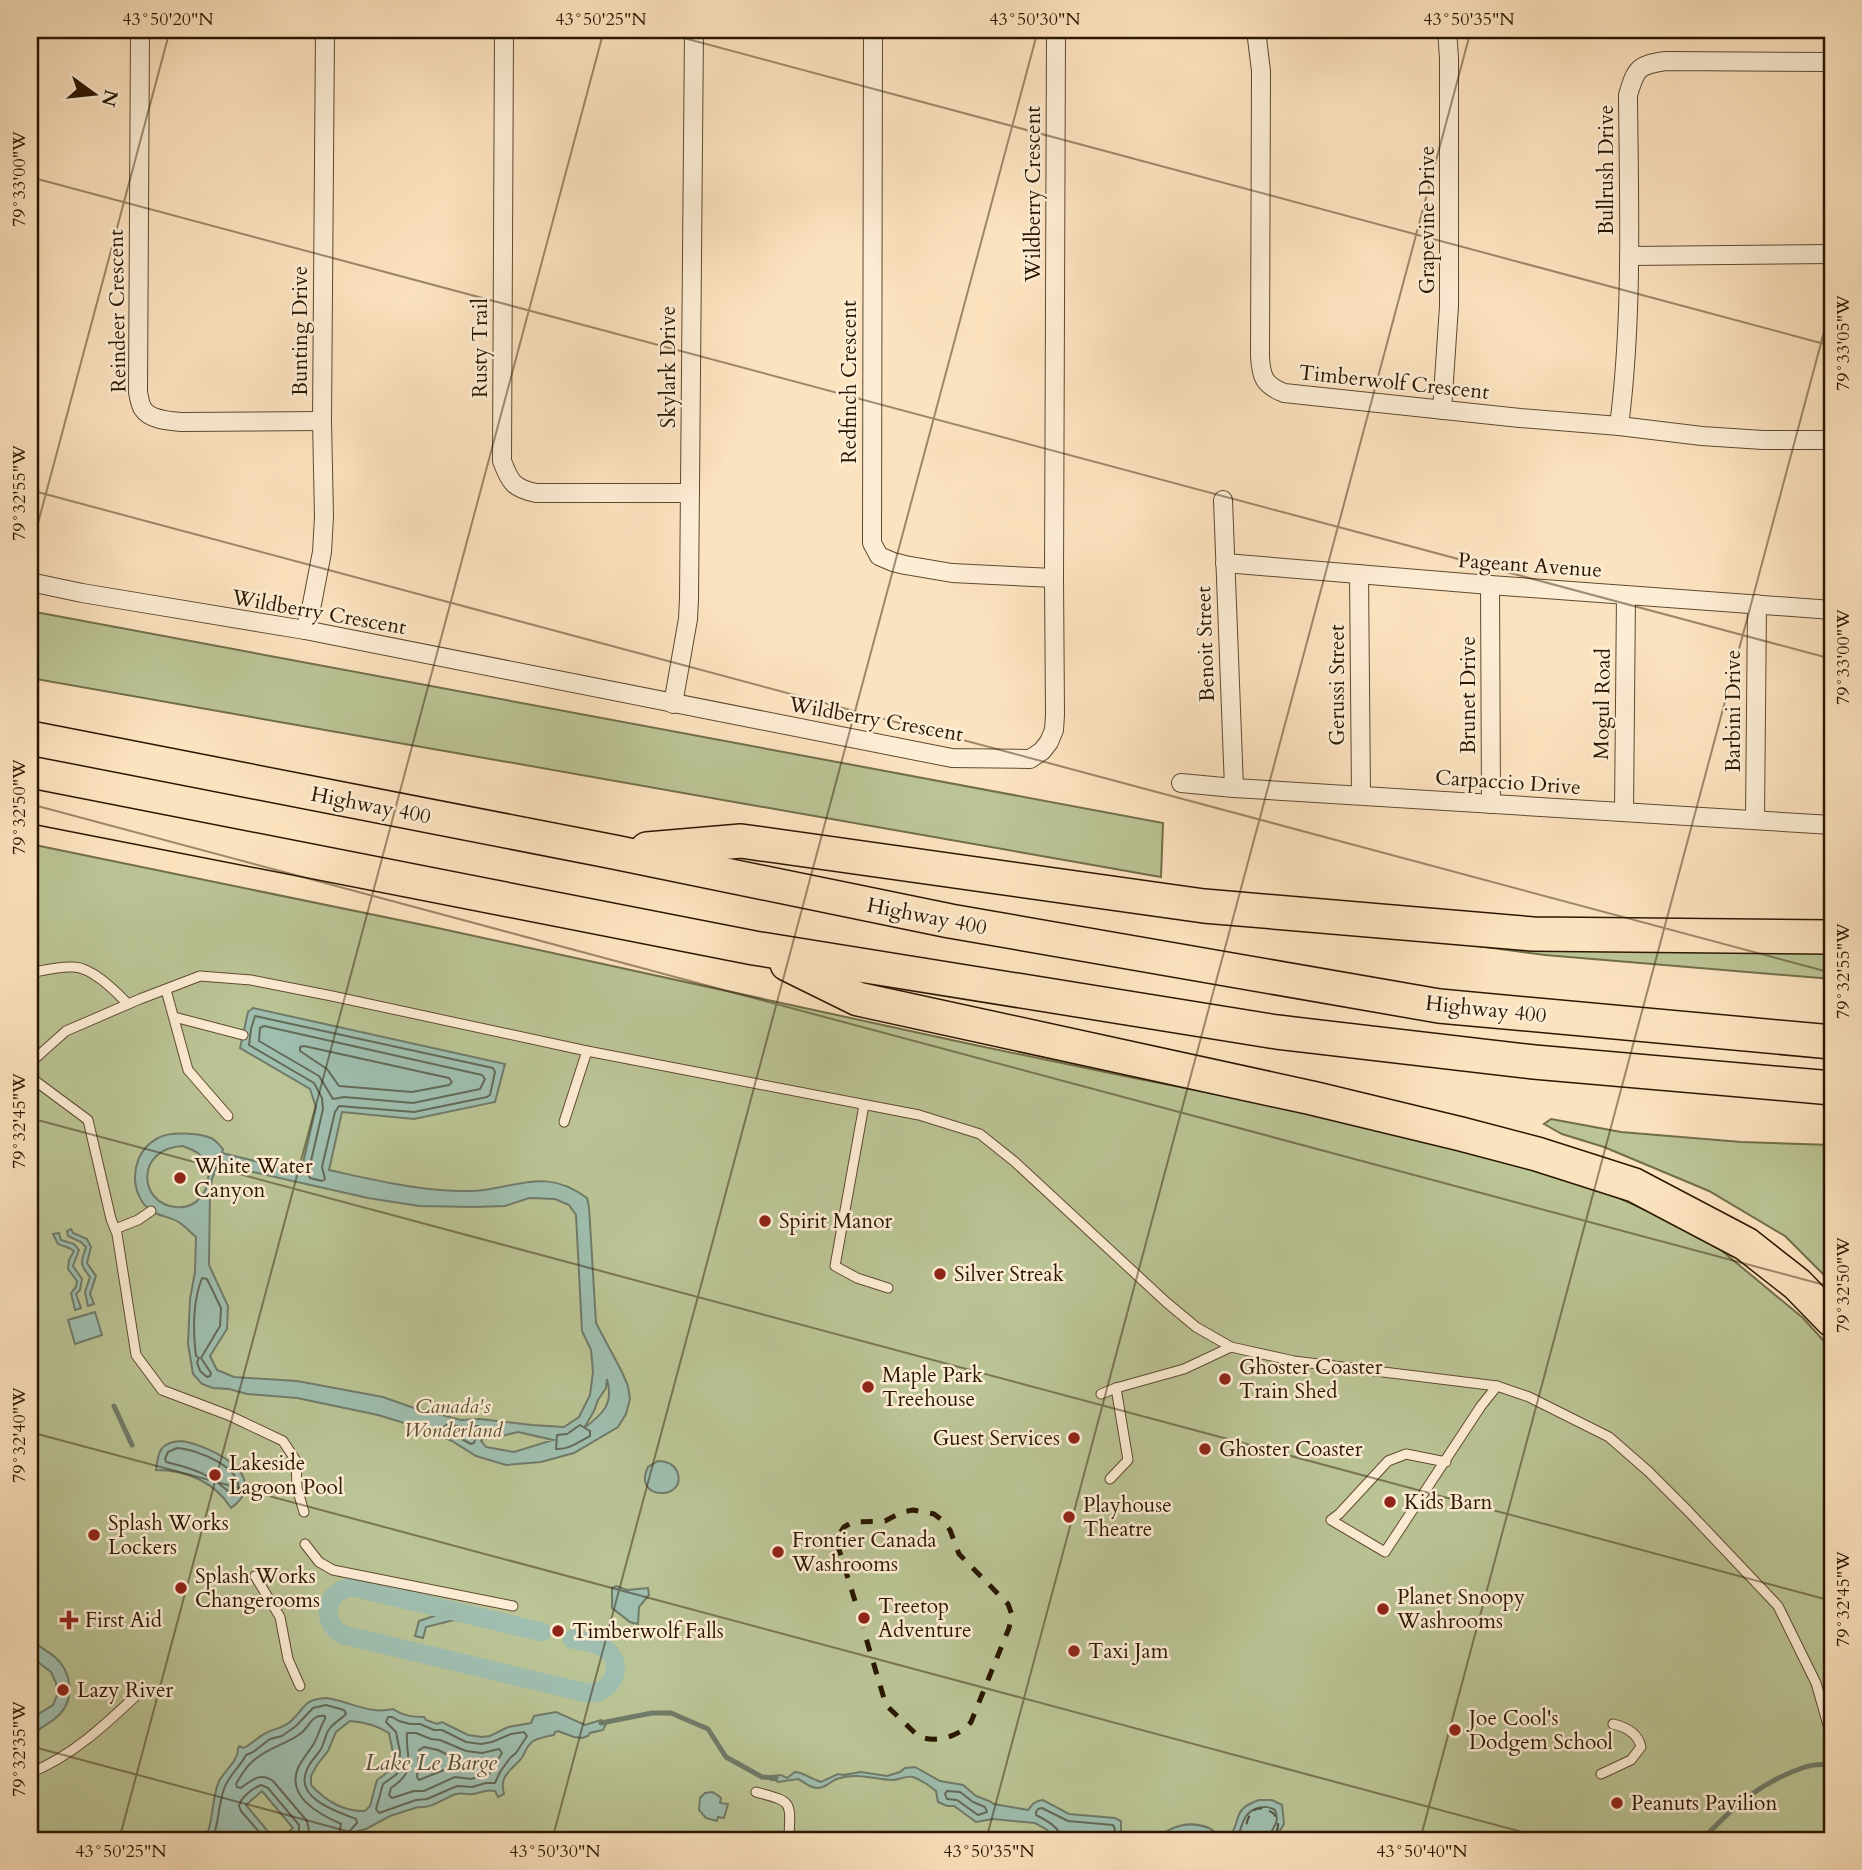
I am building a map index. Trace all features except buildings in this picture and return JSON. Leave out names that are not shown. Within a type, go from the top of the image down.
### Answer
[{"type":"highway","name":"Highway 400","points":[[30,738],[614,852],[950,921],[1439,1006],[1832,1042]]},
{"type":"highway","points":[[30,806],[754,948],[1277,1032],[1534,1062],[1832,1087]]},
{"type":"highway","points":[[614,852],[741,841],[1204,906],[1533,934],[1832,937]]},
{"type":"highway","points":[[754,948],[858,999],[1447,1130],[1537,1154],[1634,1185],[1746,1244],[1797,1284],[1832,1320]]},
{"type":"street","name":"Reindeer Crescent","points":[[140,30],[138,392],[142,409],[149,415],[166,421],[322,421]]},
{"type":"street","name":"Bunting Drive","points":[[305,630],[322,552],[324,517],[322,421],[325,30]]},
{"type":"street","name":"Rusty Trail","points":[[504,30],[502,460],[509,480],[522,490],[536,494],[690,493]]},
{"type":"street","name":"Skylark Drive","points":[[673,704],[688,619],[694,30]]},
{"type":"street","name":"Redfinch Crescent","points":[[873,30],[872,543],[879,556],[905,565],[952,573],[1054,578]]},
{"type":"street","name":"Wildberry Crescent","points":[[30,582],[305,630],[952,758],[1030,759],[1042,751],[1054,730],[1056,30]]},
{"type":"street","name":"Timberwolf Crescent","points":[[1256,30],[1261,71],[1261,373],[1271,388],[1284,393],[1739,439],[1832,440]]},
{"type":"street","name":"Grapevine Drive","points":[[1442,410],[1450,306],[1447,30]]},
{"type":"street","name":"Bullrush Drive","points":[[1619,426],[1623,397],[1629,256],[1628,95],[1634,74],[1646,64],[1666,61],[1832,62]]},
{"type":"street","points":[[1629,256],[1832,254]]},
{"type":"street","name":"Benoit Street","points":[[1223,500],[1234,788]]},
{"type":"street","name":"Pageant Avenue","points":[[1225,563],[1832,610]]},
{"type":"street","name":"Gerussi Street","points":[[1359,574],[1361,795]]},
{"type":"street","name":"Brunet Drive","points":[[1490,585],[1491,804]]},
{"type":"street","name":"Mogul Road","points":[[1624,812],[1626,595]]},
{"type":"street","name":"Barbini Drive","points":[[1755,819],[1757,604]]},
{"type":"street","name":"Carpaccio Drive","points":[[1181,783],[1832,825]]},
{"type":"lane","points":[[30,973],[77,966],[106,982],[128,1004]]},
{"type":"lane","points":[[30,1063],[66,1031],[200,976],[251,980],[587,1051],[919,1115],[980,1134],[1196,1327],[1231,1347],[1294,1361],[1497,1386],[1529,1397],[1609,1437],[1649,1472],[1778,1606],[1816,1683],[1832,1739]]},
{"type":"lane","points":[[166,990],[188,1070],[228,1116]]},
{"type":"lane","points":[[174,1017],[243,1035]]},
{"type":"lane","points":[[564,1122],[587,1051]]},
{"type":"lane","points":[[30,1077],[88,1120],[115,1229],[136,1355],[162,1390],[228,1415],[283,1441],[296,1461],[296,1488],[304,1512]]},
{"type":"lane","points":[[864,1105],[835,1266],[857,1278],[888,1287]]},
{"type":"lane","points":[[115,1229],[138,1220],[151,1211]]},
{"type":"lane","points":[[1101,1394],[1184,1369],[1231,1347]]},
{"type":"lane","points":[[1446,1462],[1406,1454],[1388,1461],[1331,1520],[1385,1552],[1446,1462],[1481,1406],[1497,1386]]},
{"type":"lane","points":[[1110,1479],[1128,1460],[1116,1388]]},
{"type":"lane","points":[[305,1544],[319,1562],[333,1570],[513,1606]]},
{"type":"lane","points":[[255,1576],[280,1617],[288,1659],[300,1686]]},
{"type":"lane","points":[[30,1773],[74,1750],[105,1726],[140,1692]]},
{"type":"lane","points":[[1601,1774],[1631,1760],[1641,1747],[1639,1739],[1625,1727],[1613,1724]]},
{"type":"lane","points":[[756,1791],[785,1800],[790,1808],[791,1840]]},
{"type":"green space","points":[[30,611],[1163,823],[1161,877],[30,678]]},
{"type":"green space","name":"Canada's Wonderland","points":[[30,844],[433,927],[970,1044],[1370,1124],[1565,1174],[1704,1236],[1803,1318],[1832,1350],[1832,1840],[30,1840]]},
{"type":"green space","points":[[1357,930],[1832,946],[1832,979],[1545,955]]},
{"type":"green space","points":[[1551,1119],[1621,1132],[1741,1142],[1832,1145],[1832,1283],[1785,1236],[1709,1191],[1604,1147],[1562,1134],[1544,1124]]},
{"type":"water","points":[[253,1008],[505,1064],[495,1102],[414,1119],[342,1112],[329,1170],[426,1189],[451,1191],[479,1191],[537,1181],[549,1182],[573,1189],[587,1198],[596,1323],[622,1372],[630,1399],[626,1414],[618,1427],[574,1453],[541,1462],[506,1465],[476,1456],[452,1441],[424,1429],[378,1415],[297,1398],[213,1388],[202,1384],[193,1374],[188,1344],[196,1237],[175,1220],[147,1208],[138,1194],[136,1167],[150,1143],[170,1134],[184,1134],[213,1139],[223,1149],[222,1153],[301,1172],[316,1107],[310,1089],[240,1048],[248,1012]],"holes":[[[183,1146],[203,1157],[208,1168],[204,1193],[189,1205],[176,1207],[163,1204],[149,1187],[147,1176],[150,1165],[156,1156],[167,1149]],[[218,1164],[368,1198],[419,1206],[505,1206],[529,1198],[555,1199],[569,1205],[576,1215],[582,1331],[591,1350],[593,1372],[590,1395],[579,1417],[564,1427],[480,1419],[461,1420],[383,1397],[297,1381],[234,1377],[217,1370],[210,1356],[227,1329],[228,1306],[209,1265],[212,1179]],[[607,1379],[608,1402],[597,1418],[584,1428],[606,1388]],[[518,1432],[553,1440],[514,1452],[486,1447],[481,1441],[486,1437]]]},
{"type":"water","points":[[71,1229],[73,1233],[87,1239],[91,1247],[87,1263],[96,1276],[90,1294],[94,1304],[88,1306],[85,1292],[90,1277],[82,1263],[86,1247],[68,1236],[67,1231]]},
{"type":"water","points":[[59,1233],[61,1240],[74,1244],[79,1250],[73,1266],[82,1279],[80,1290],[76,1294],[81,1308],[75,1310],[71,1293],[77,1281],[68,1269],[74,1251],[58,1244],[53,1234]]},
{"type":"water","points":[[95,1312],[102,1335],[75,1344],[68,1320]]},
{"type":"water","name":"Lakeside Lagoon Pool","points":[[181,1441],[221,1456],[242,1474],[245,1485],[242,1496],[231,1508],[217,1491],[199,1479],[178,1472],[156,1470],[161,1449],[169,1443]]},
{"type":"water","points":[[658,1461],[669,1463],[677,1471],[679,1481],[669,1492],[653,1491],[647,1486],[645,1478],[648,1467]]},
{"type":"water","points":[[616,1586],[627,1590],[648,1588],[649,1595],[639,1607],[638,1624],[630,1622],[612,1608],[612,1588]]},
{"type":"water","points":[[431,1600],[462,1608],[459,1621],[426,1627],[423,1638],[415,1636],[419,1621],[437,1615],[428,1611]]},
{"type":"water","points":[[490,1616],[542,1628],[541,1635],[488,1622]]},
{"type":"water","name":"Lazy River","points":[[30,1637],[61,1663],[68,1678],[69,1694],[68,1701],[59,1715],[30,1739],[30,1719],[53,1705],[57,1695],[51,1672],[30,1656]]},
{"type":"water","name":"Lake Le Barge","points":[[326,1698],[376,1710],[393,1709],[408,1716],[424,1717],[437,1724],[442,1722],[468,1735],[482,1737],[508,1727],[531,1723],[534,1716],[556,1712],[585,1725],[601,1720],[606,1724],[603,1730],[582,1738],[558,1731],[554,1735],[532,1742],[520,1761],[505,1776],[504,1794],[498,1797],[495,1791],[456,1794],[433,1805],[390,1816],[358,1831],[352,1840],[280,1840],[293,1828],[262,1791],[246,1805],[275,1840],[205,1840],[219,1781],[234,1761],[238,1748],[246,1747],[269,1731],[285,1726],[313,1700]],"holes":[[[350,1721],[366,1723],[389,1733],[393,1753],[392,1769],[377,1780],[370,1806],[365,1811],[335,1804],[311,1785],[311,1776],[328,1751],[336,1732]]]},
{"type":"water","points":[[915,1767],[940,1781],[963,1785],[976,1796],[994,1804],[1028,1810],[1033,1804],[1043,1800],[1069,1814],[1115,1818],[1121,1821],[1121,1833],[1117,1840],[1057,1840],[1035,1823],[993,1819],[976,1822],[954,1806],[938,1802],[936,1791],[913,1777],[892,1780],[851,1776],[817,1788],[798,1779],[778,1782],[771,1780],[772,1776],[781,1775],[787,1778],[795,1772],[821,1782],[838,1774],[861,1772],[887,1776],[905,1768]]},
{"type":"water","points":[[712,1792],[721,1798],[720,1803],[728,1804],[724,1818],[718,1817],[717,1821],[706,1818],[699,1810],[700,1798],[705,1793]]},
{"type":"water","points":[[1259,1800],[1272,1800],[1282,1805],[1284,1824],[1274,1840],[1156,1840],[1173,1828],[1187,1825],[1209,1828],[1228,1838],[1240,1812]]},
{"type":"waterway","points":[[114,1406],[132,1445]]},
{"type":"waterway","points":[[542,1632],[353,1587],[344,1589],[331,1600],[328,1615],[336,1630],[344,1635],[596,1693],[614,1677],[615,1662],[611,1654],[597,1644],[572,1639]]},
{"type":"waterway","points":[[601,1723],[652,1713],[671,1713],[708,1729],[726,1757],[762,1777],[776,1778]]},
{"type":"waterway","points":[[1702,1840],[1736,1806],[1774,1780],[1808,1766],[1832,1764]]},
{"type":"ferry route","points":[[1243,1840],[1250,1814],[1258,1809],[1273,1813],[1277,1820],[1277,1830],[1271,1840]]},
{"type":"ferry route","points":[[1161,1840],[1184,1834],[1207,1840]]},
{"type":"railway","points":[[855,1601],[838,1546],[840,1533],[853,1522],[885,1521],[902,1512],[913,1510],[934,1514],[942,1520],[950,1530],[959,1554],[1008,1604],[1012,1615],[971,1722],[954,1735],[938,1739],[917,1735],[886,1705],[863,1628]]},
{"type":"place","name":"White Water Canyon","points":[[180,1178]]},
{"type":"place","name":"Spirit Manor","points":[[765,1221]]},
{"type":"place","name":"Silver Streak","points":[[940,1274]]},
{"type":"place","name":"Ghoster Coaster Train Shed","points":[[1225,1379]]},
{"type":"place","name":"Maple Park Treehouse","points":[[868,1387]]},
{"type":"place","name":"Guest Services","points":[[1074,1438]]},
{"type":"place","name":"Ghoster Coaster","points":[[1205,1449]]},
{"type":"place","name":"Lakeside Lagoon Pool","points":[[215,1475]]},
{"type":"place","name":"Kids Barn","points":[[1390,1502]]},
{"type":"place","name":"Playhouse Theatre","points":[[1069,1517]]},
{"type":"place","name":"Splash Works Lockers","points":[[94,1535]]},
{"type":"place","name":"Frontier Canada Washrooms","points":[[778,1552]]},
{"type":"place","name":"Splash Works Changerooms","points":[[181,1588]]},
{"type":"place","name":"Planet Snoopy Washrooms","points":[[1383,1609]]},
{"type":"place","name":"Treetop Adventure","points":[[864,1618]]},
{"type":"place","name":"First Aid","points":[[69,1620]]},
{"type":"place","name":"Timberwolf Falls","points":[[558,1631]]},
{"type":"place","name":"Taxi Jam","points":[[1074,1651]]},
{"type":"place","name":"Lazy River","points":[[63,1690]]},
{"type":"place","name":"Joe Cool's Dodgem School","points":[[1455,1730]]},
{"type":"place","name":"Peanuts Pavilion","points":[[1617,1803]]}]
